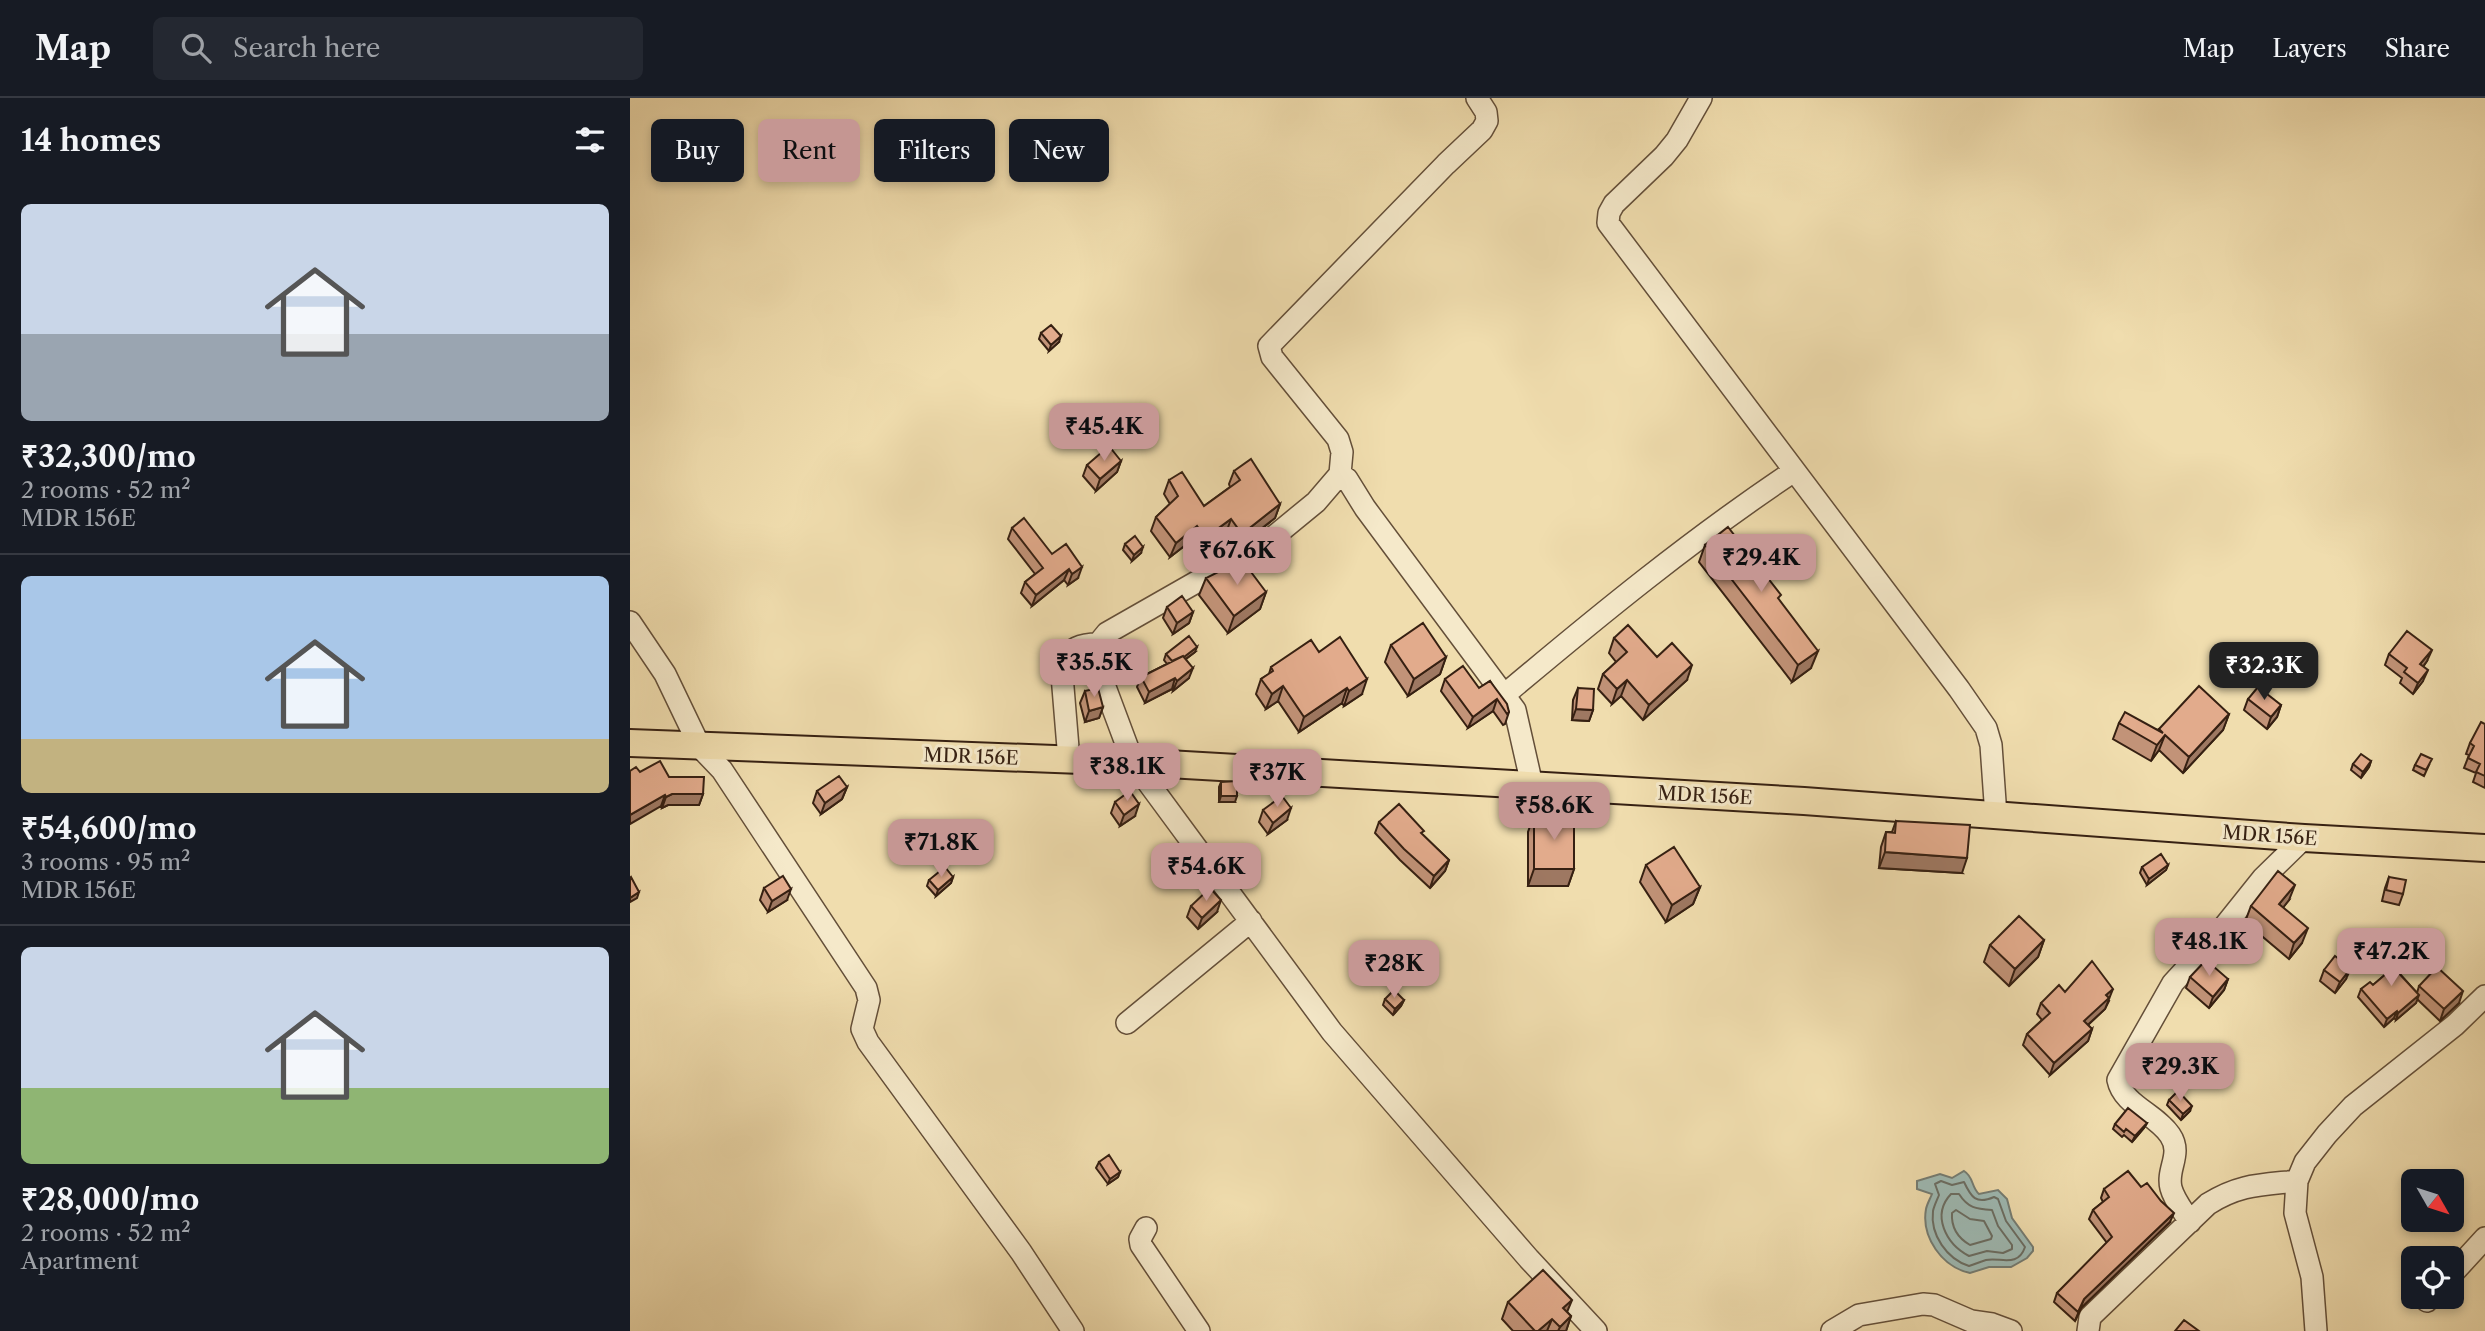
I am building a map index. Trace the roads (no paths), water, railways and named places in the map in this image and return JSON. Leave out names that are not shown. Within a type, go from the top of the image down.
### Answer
[{"type":"main road","name":"MDR 156E","points":[[630,743],[1133,762],[1804,801],[1996,817],[2485,848]]},
{"type":"street","points":[[1477,98],[1486,112],[1487,121],[1482,131],[1446,164],[1269,345],[1272,357],[1338,439],[1342,452],[1340,474],[1316,502],[1249,557],[1214,572],[1107,633],[1098,644],[1096,663],[1133,762],[1348,1051],[1529,1259],[1596,1331]]},
{"type":"street","points":[[1701,98],[1677,140],[1664,156],[1614,204],[1608,223],[1986,728],[1991,745],[1996,817]]},
{"type":"street","points":[[1503,696],[1618,599],[1794,471]]},
{"type":"street","points":[[1340,474],[1347,479],[1365,508],[1515,710],[1532,785]]},
{"type":"street","points":[[630,622],[664,674],[700,747],[722,770],[866,988],[869,1000],[862,1029],[868,1042],[1021,1252],[1073,1331]]},
{"type":"street","points":[[1069,760],[1060,663],[1066,653],[1077,647],[1098,644]]},
{"type":"street","points":[[2190,1222],[2171,1188],[2176,1155],[2171,1137],[2156,1119],[2131,1101],[2120,1089],[2118,1080],[2173,982],[2219,933],[2263,878],[2304,838]]},
{"type":"street","points":[[1127,1023],[1251,921]]},
{"type":"street","points":[[2316,1331],[2312,1277],[2295,1213],[2297,1181],[2305,1162],[2353,1106],[2455,1024],[2485,996]]},
{"type":"street","points":[[2088,1331],[2090,1317],[2208,1204],[2227,1192],[2244,1186],[2297,1181]]},
{"type":"street","points":[[1146,1227],[1140,1238],[1141,1245],[1199,1331]]},
{"type":"street","points":[[2464,1261],[2485,1238]]},
{"type":"street","points":[[1832,1331],[1859,1315],[1923,1304],[1934,1305],[1972,1321],[2011,1331]]},
{"type":"water","points":[[1964,1171],[1979,1194],[1998,1190],[2007,1199],[2012,1218],[2033,1247],[2027,1258],[2011,1267],[1989,1267],[1970,1273],[1951,1264],[1936,1249],[1930,1240],[1925,1220],[1926,1207],[1932,1194],[1917,1189],[1917,1181],[1940,1174],[1952,1178]]}]
